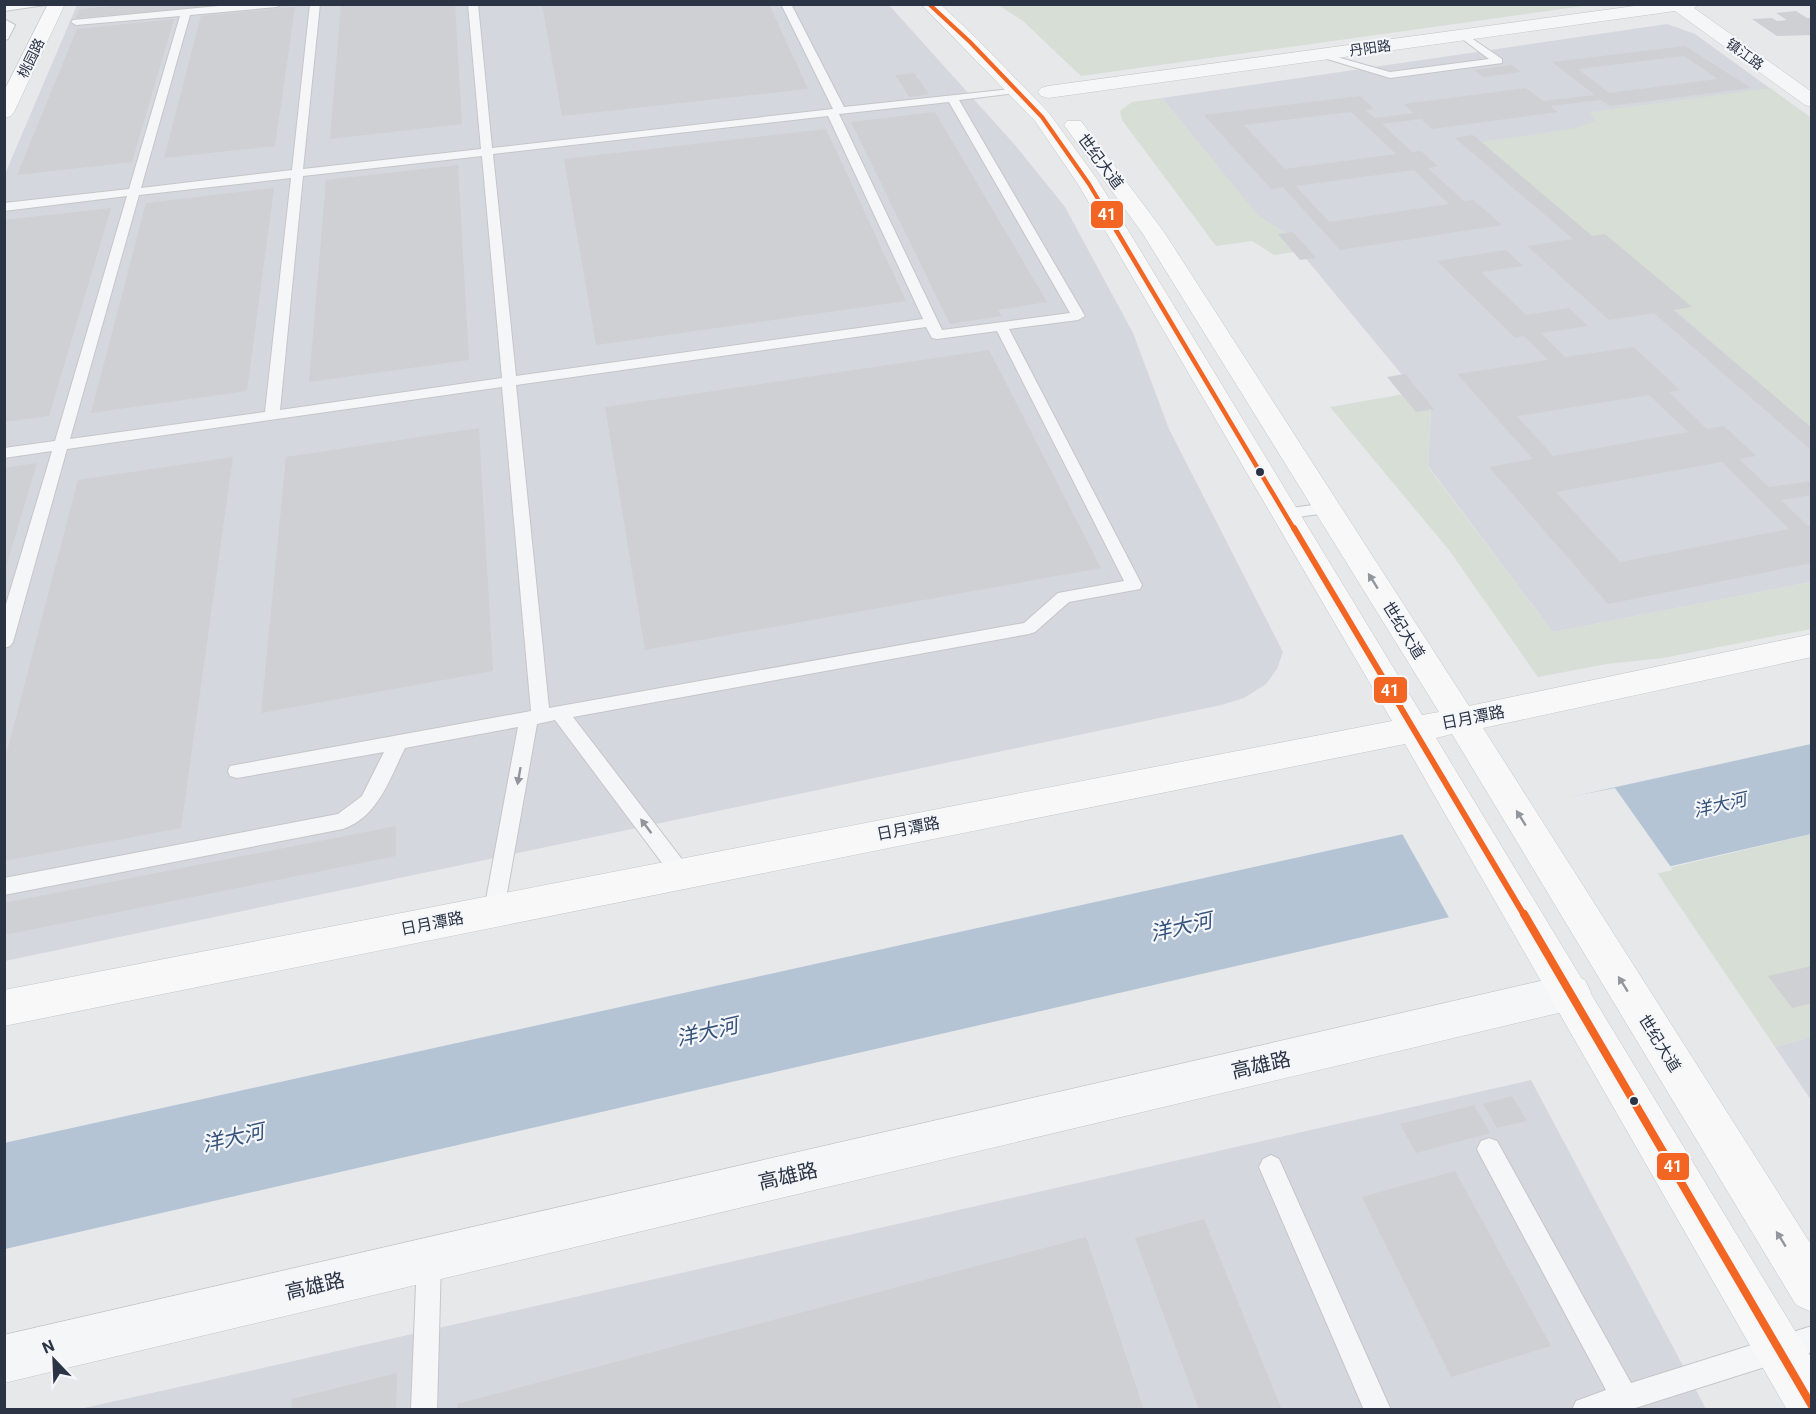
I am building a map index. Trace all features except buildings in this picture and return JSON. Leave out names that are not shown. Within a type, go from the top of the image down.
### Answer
[{"type":"street","name":"桃园路","points":[[5,111],[57,4]]},
{"type":"street","name":"世纪大道","points":[[929,4],[970,42],[1042,117],[1089,184],[1411,729],[1571,992],[1812,1406]]},
{"type":"street","name":"世纪大道","points":[[952,4],[1048,92],[1154,232],[1461,720],[1812,1289]]},
{"type":"street","name":"丹阳路","points":[[1048,92],[1685,5]]},
{"type":"street","name":"镇江路","points":[[1685,5],[1812,101]]},
{"type":"street","name":"日月潭路","points":[[4,1008],[1461,720],[1812,645]]},
{"type":"street","name":"高雄路","points":[[4,1359],[1571,992]]},
{"type":"lane","points":[[4,8],[48,4]]},
{"type":"lane","points":[[76,22],[277,4]]},
{"type":"lane","points":[[272,416],[315,4]]},
{"type":"lane","points":[[473,4],[509,382],[535,718],[494,910]]},
{"type":"lane","points":[[786,4],[937,335],[1078,316],[952,98]]},
{"type":"lane","points":[[4,642],[186,13]]},
{"type":"lane","points":[[4,22],[10,25],[4,37]]},
{"type":"lane","points":[[1319,55],[1390,75],[1498,61],[1464,36]]},
{"type":"lane","points":[[4,207],[1016,90]]},
{"type":"lane","points":[[4,453],[930,322]]},
{"type":"lane","points":[[237,771],[1029,628],[1064,597],[1134,585],[1001,326]]},
{"type":"lane","points":[[1284,514],[1327,507]]},
{"type":"lane","points":[[560,713],[681,873]]},
{"type":"lane","points":[[4,887],[343,821],[369,801],[398,743]]},
{"type":"lane","points":[[1489,1149],[1624,1397]]},
{"type":"lane","points":[[1271,1167],[1378,1410]]},
{"type":"lane","points":[[424,1410],[429,1260]]},
{"type":"lane","points":[[1585,1410],[1812,1339]]},
{"type":"shaded area","points":[[77,5],[889,5],[1015,145],[1065,207],[1133,333],[1169,429],[1283,652],[1277,669],[1266,684],[1244,698],[1221,705],[5,961],[5,174]]},
{"type":"shaded area","points":[[998,5],[1590,5],[1081,76],[1023,21]]},
{"type":"shaded area","points":[[1667,24],[1695,34],[1811,118],[1811,582],[1553,632],[1428,466],[1431,410],[1284,232],[1258,216],[1162,98]]},
{"type":"shaded area","points":[[1770,88],[1811,118],[1811,428],[1481,142],[1576,128],[1595,121],[1590,112]]},
{"type":"shaded area","points":[[1162,98],[1258,215],[1284,232],[1300,251],[1274,255],[1252,241],[1216,246],[1122,120],[1120,111],[1132,102]]},
{"type":"shaded area","points":[[1416,392],[1431,410],[1428,467],[1553,632],[1811,582],[1811,629],[1663,658],[1607,664],[1538,677],[1449,550],[1330,407]]},
{"type":"shaded area","points":[[1811,834],[1811,1037],[1775,1047],[1656,871]]},
{"type":"shaded area","points":[[1811,1037],[1811,1100],[1775,1047]]},
{"type":"shaded area","points":[[1531,1080],[1706,1409],[75,1410],[188,1385]]},
{"type":"water","name":"洋大河","points":[[1811,744],[1811,834],[5,1249],[4,1143]]},
{"type":"pier","points":[[1615,788],[1673,870],[1451,921],[1400,830]]},
{"type":"transit line","name":"41","points":[[929,4],[970,42],[1042,117],[1089,184],[1543,946],[1812,1406]]}]
